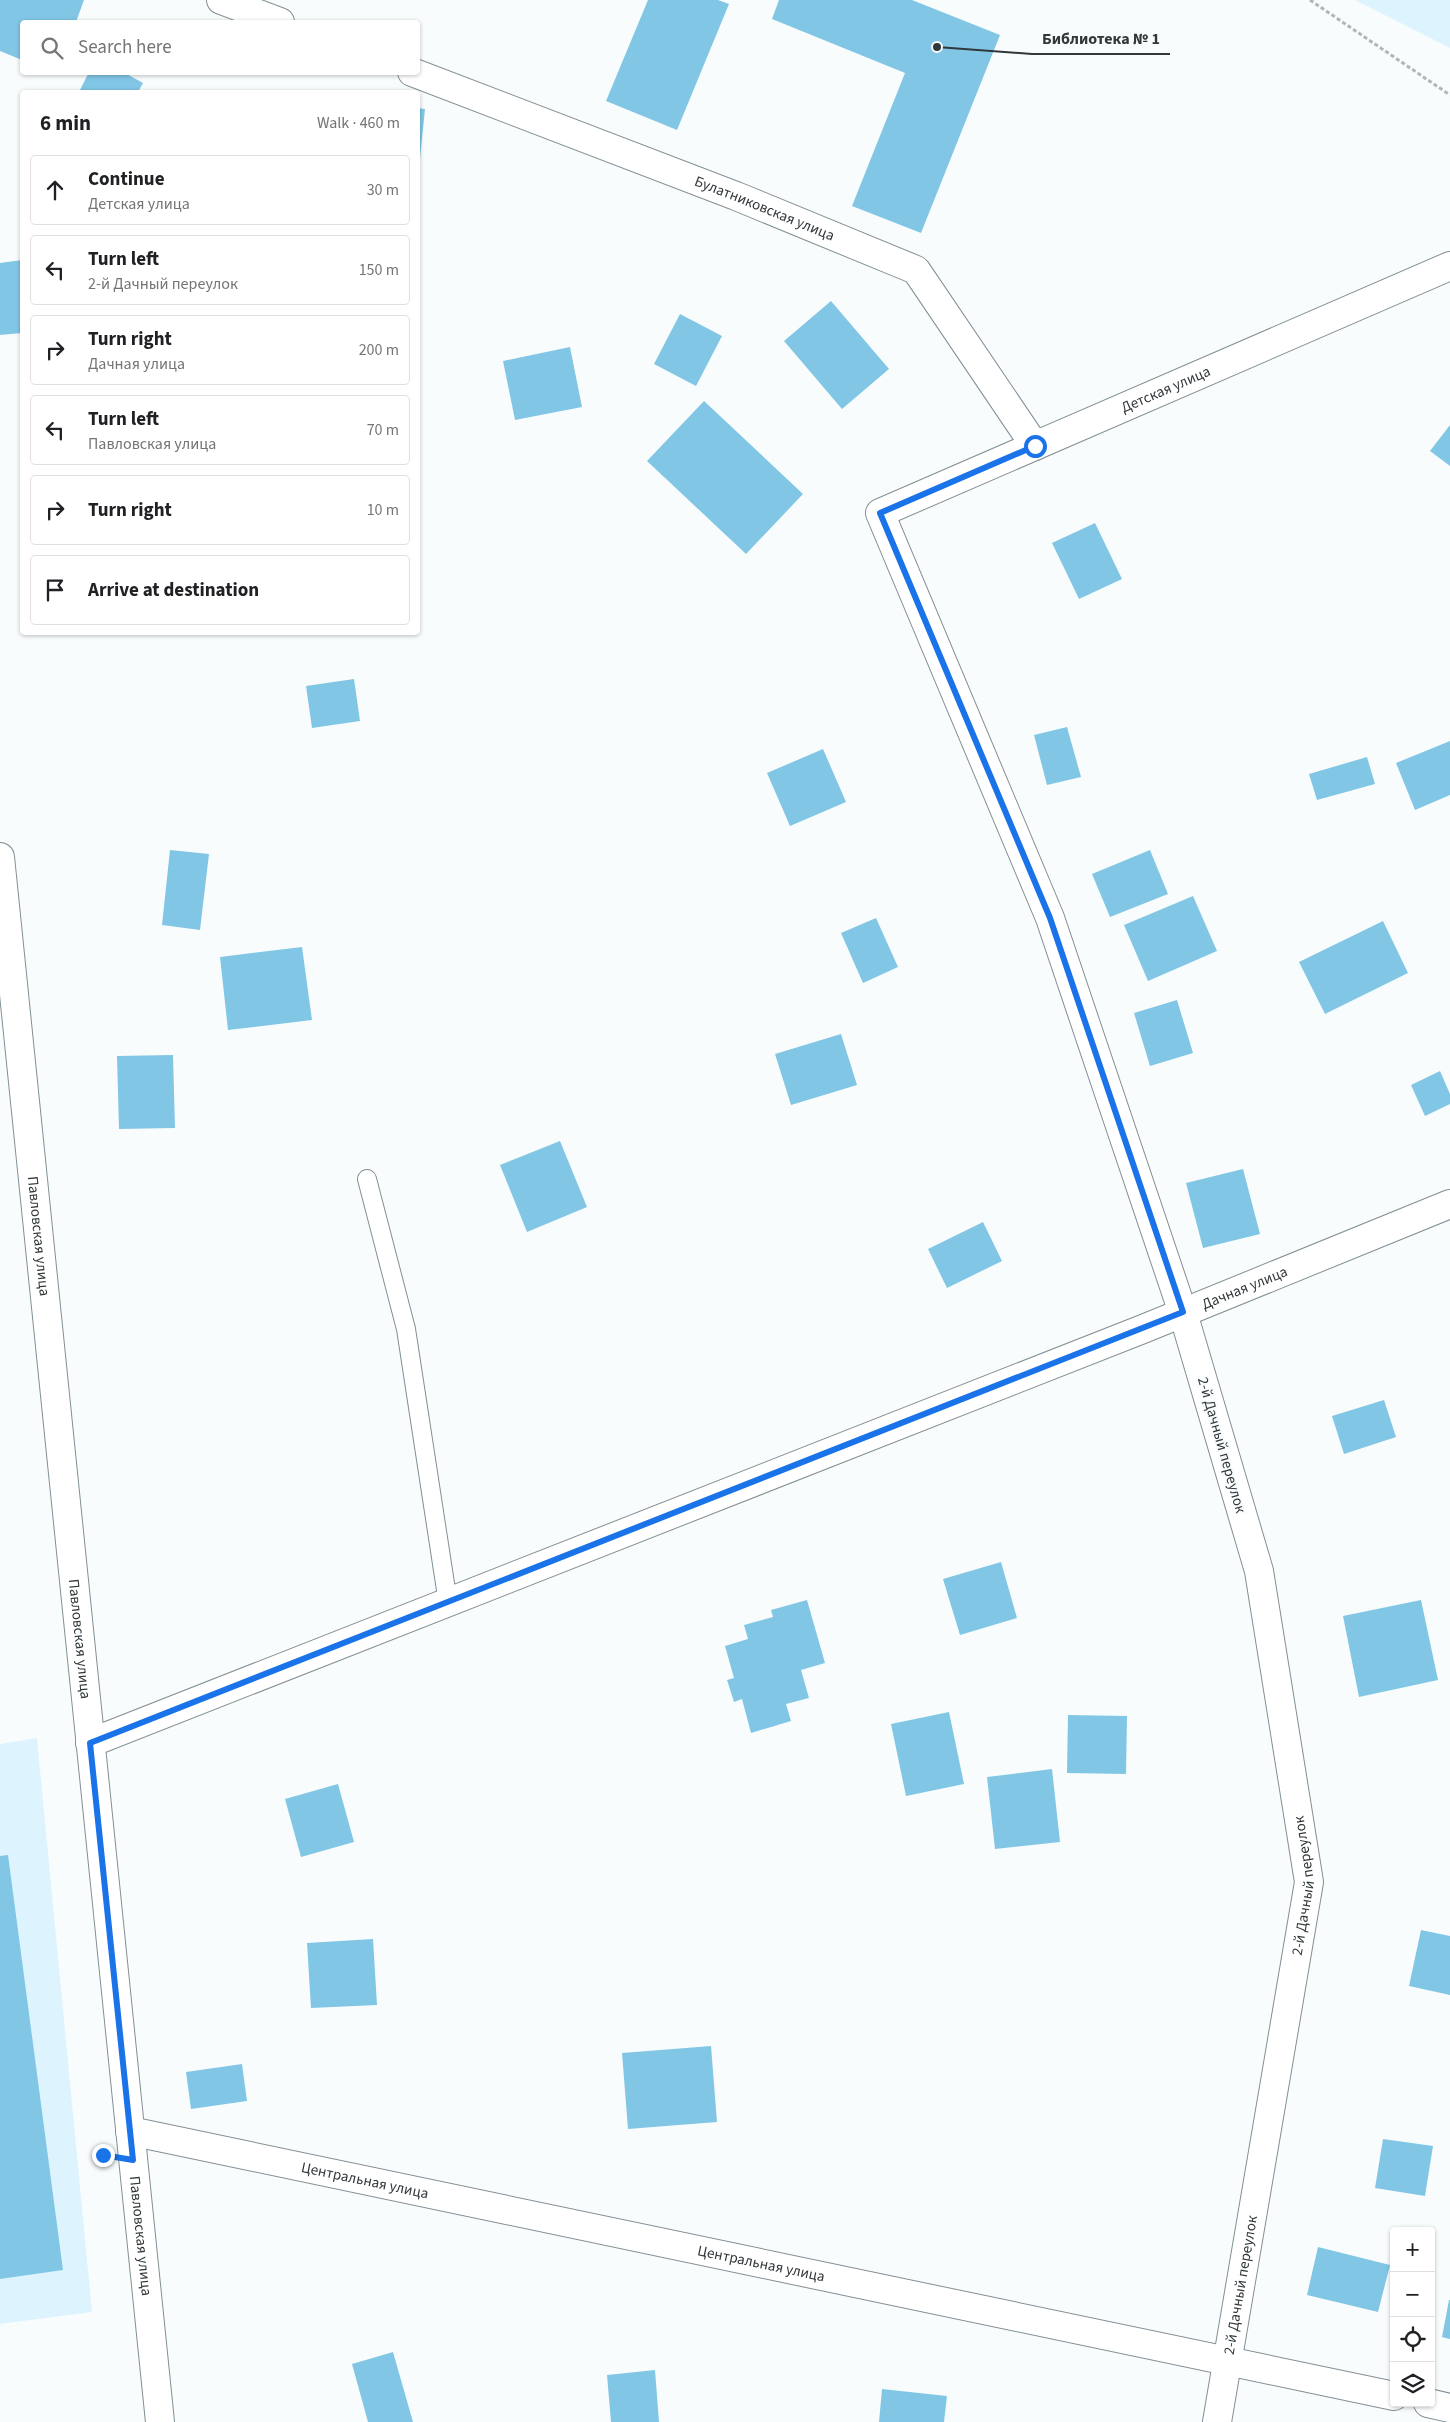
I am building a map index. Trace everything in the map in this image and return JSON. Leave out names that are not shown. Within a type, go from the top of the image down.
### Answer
[{"type":"street","points":[[220,0],[275,20]]},
{"type":"street","name":"Булатниковская улица","points":[[420,75],[736,196],[916,270],[1035,446]]},
{"type":"street","name":"Детская улица","points":[[880,513],[1450,266]]},
{"type":"street","name":"2-й Дачный переулок","points":[[880,513],[1050,918],[1183,1312],[1259,1571],[1309,1882],[1216,2422]]},
{"type":"street","name":"Павловская улица","points":[[1,869],[160,2422]]},
{"type":"street","name":"Дачная улица","points":[[90,1743],[1183,1312],[1450,1204]]},
{"type":"street","name":"Центральная улица","points":[[130,2131],[1390,2395]]},
{"type":"street","points":[[1435,2405],[1450,2408]]},
{"type":"lane","points":[[366,1179],[406,1329],[448,1603]]},
{"type":"path","points":[[1310,0],[1450,95]]},
{"type":"shaded area","points":[[1355,0],[1450,0],[1450,48]]},
{"type":"shaded area","points":[[37,1738],[92,2312],[0,2324],[0,1744]]},
{"type":"building","points":[[0,0],[84,0],[77,20],[20,20],[20,59],[0,51]]},
{"type":"building","points":[[648,0],[718,0],[729,4],[677,130],[606,101]]},
{"type":"building","points":[[779,0],[912,0],[1000,35],[921,233],[852,206],[905,73],[772,19]]},
{"type":"building","points":[[88,75],[128,75],[143,83],[139,90],[80,90]]},
{"type":"building","points":[[420,108],[425,109],[420,158]]},
{"type":"building","points":[[20,260],[20,333],[0,335],[0,263]]},
{"type":"building","points":[[831,301],[889,369],[842,409],[784,341]]},
{"type":"building","points":[[680,314],[722,336],[696,386],[654,364]]},
{"type":"building","points":[[570,347],[582,407],[515,420],[503,361]]},
{"type":"building","points":[[704,401],[803,494],[746,554],[647,461]]},
{"type":"building","points":[[1450,425],[1450,466],[1430,451]]},
{"type":"building","points":[[1095,523],[1122,579],[1079,599],[1052,543]]},
{"type":"building","points":[[354,679],[360,721],[312,728],[306,686]]},
{"type":"building","points":[[1067,727],[1081,777],[1047,785],[1034,735]]},
{"type":"building","points":[[1450,741],[1450,795],[1415,810],[1396,763]]},
{"type":"building","points":[[823,749],[846,802],[790,826],[767,773]]},
{"type":"building","points":[[1367,757],[1375,784],[1317,800],[1309,774]]},
{"type":"building","points":[[170,850],[209,854],[200,930],[162,925]]},
{"type":"building","points":[[1150,850],[1168,894],[1110,917],[1092,874]]},
{"type":"building","points":[[1193,896],[1217,951],[1148,981],[1124,925]]},
{"type":"building","points":[[876,918],[898,967],[863,983],[841,933]]},
{"type":"building","points":[[1383,921],[1408,973],[1325,1014],[1299,962]]},
{"type":"building","points":[[302,947],[312,1020],[228,1030],[220,957]]},
{"type":"building","points":[[1177,1000],[1193,1053],[1150,1066],[1134,1013]]},
{"type":"building","points":[[841,1034],[857,1085],[791,1105],[775,1054]]},
{"type":"building","points":[[173,1055],[175,1128],[119,1129],[117,1056]]},
{"type":"building","points":[[1440,1071],[1450,1094],[1450,1104],[1425,1116],[1411,1085]]},
{"type":"building","points":[[560,1141],[587,1207],[527,1232],[500,1165]]},
{"type":"building","points":[[1243,1169],[1260,1234],[1203,1248],[1186,1183]]},
{"type":"building","points":[[983,1222],[1002,1261],[947,1288],[928,1249]]},
{"type":"building","points":[[1384,1400],[1396,1437],[1344,1454],[1332,1416]]},
{"type":"building","points":[[1001,1562],[1017,1618],[960,1635],[943,1579]]},
{"type":"building","points":[[807,1600],[825,1663],[801,1670],[809,1698],[786,1704],[791,1721],[751,1733],[742,1699],[734,1702],[727,1680],[734,1678],[725,1646],[748,1639],[744,1625],[773,1617],[771,1610]]},
{"type":"building","points":[[1421,1600],[1438,1680],[1359,1697],[1343,1616]]},
{"type":"building","points":[[949,1712],[964,1784],[906,1796],[891,1724]]},
{"type":"building","points":[[1068,1715],[1127,1716],[1126,1774],[1067,1773]]},
{"type":"building","points":[[1052,1769],[1060,1842],[995,1849],[987,1777]]},
{"type":"building","points":[[338,1784],[354,1842],[301,1857],[285,1799]]},
{"type":"building","points":[[8,1855],[63,2270],[0,2279],[0,1856]]},
{"type":"building","points":[[1421,1930],[1450,1936],[1450,1995],[1409,1986]]},
{"type":"building","points":[[373,1939],[377,2005],[311,2008],[307,1943]]},
{"type":"building","points":[[711,2046],[717,2122],[628,2129],[622,2053]]},
{"type":"building","points":[[242,2064],[247,2101],[191,2109],[186,2072]]},
{"type":"building","points":[[1383,2139],[1433,2146],[1425,2196],[1375,2188]]},
{"type":"building","points":[[1318,2247],[1390,2265],[1378,2312],[1307,2295]]},
{"type":"building","points":[[1450,2300],[1450,2339],[1442,2337]]},
{"type":"building","points":[[393,2352],[413,2422],[368,2422],[352,2364]]},
{"type":"building","points":[[655,2370],[659,2422],[611,2422],[607,2375]]},
{"type":"building","points":[[882,2389],[947,2396],[944,2422],[879,2422]]},
{"type":"place","name":"Библиотека № 1","points":[[937,47]]},
{"type":"route","points":[[103,2155],[133,2160],[90,1743],[1183,1312],[1050,918],[880,513],[1035,446]]}]
